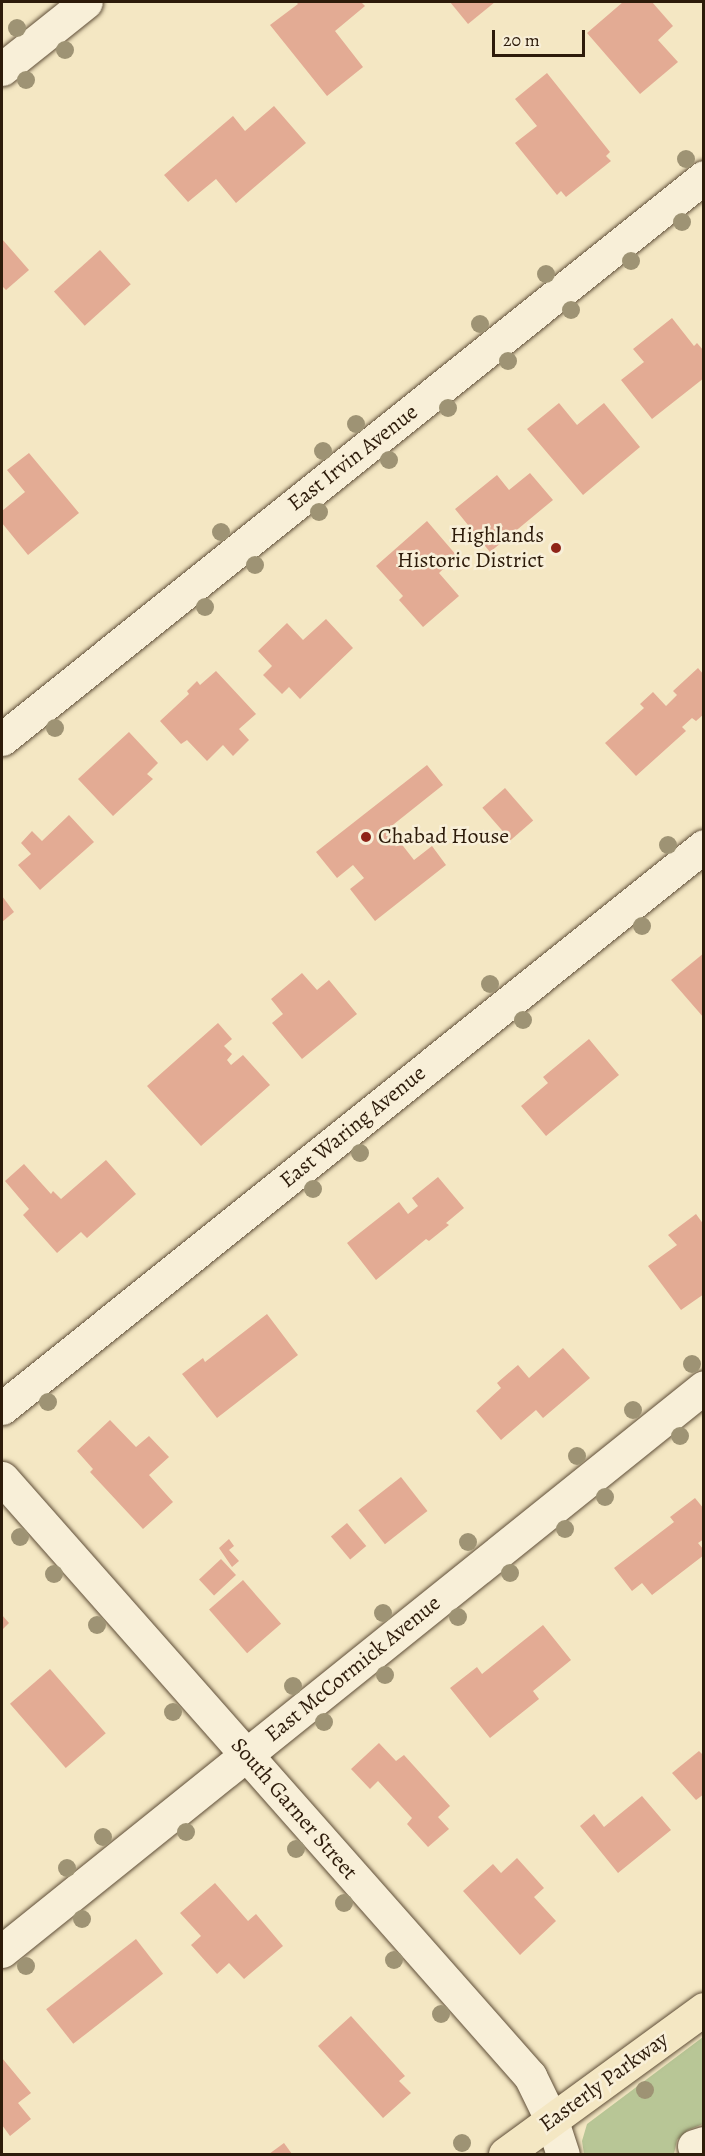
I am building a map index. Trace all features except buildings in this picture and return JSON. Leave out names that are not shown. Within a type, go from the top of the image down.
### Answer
[{"type":"main road","name":"Easterly Parkway","points":[[505,2154],[704,2009]]},
{"type":"street","points":[[2,69],[86,2]]},
{"type":"street","name":"East Irvin Avenue","points":[[2,740],[704,177]]},
{"type":"street","name":"East Waring Avenue","points":[[2,1408],[704,846]]},
{"type":"street","name":"East McCormick Avenue","points":[[2,1951],[704,1388]]},
{"type":"street","name":"South Garner Street","points":[[2,1478],[530,2076],[552,2121],[563,2154]]},
{"type":"green space","points":[[703,2037],[703,2124],[688,2130],[677,2140],[674,2154],[584,2154],[582,2141],[587,2124]]},
{"type":"place","name":"Highlands Historic District","points":[[556,548]]},
{"type":"place","name":"Chabad House","points":[[366,837]]}]
